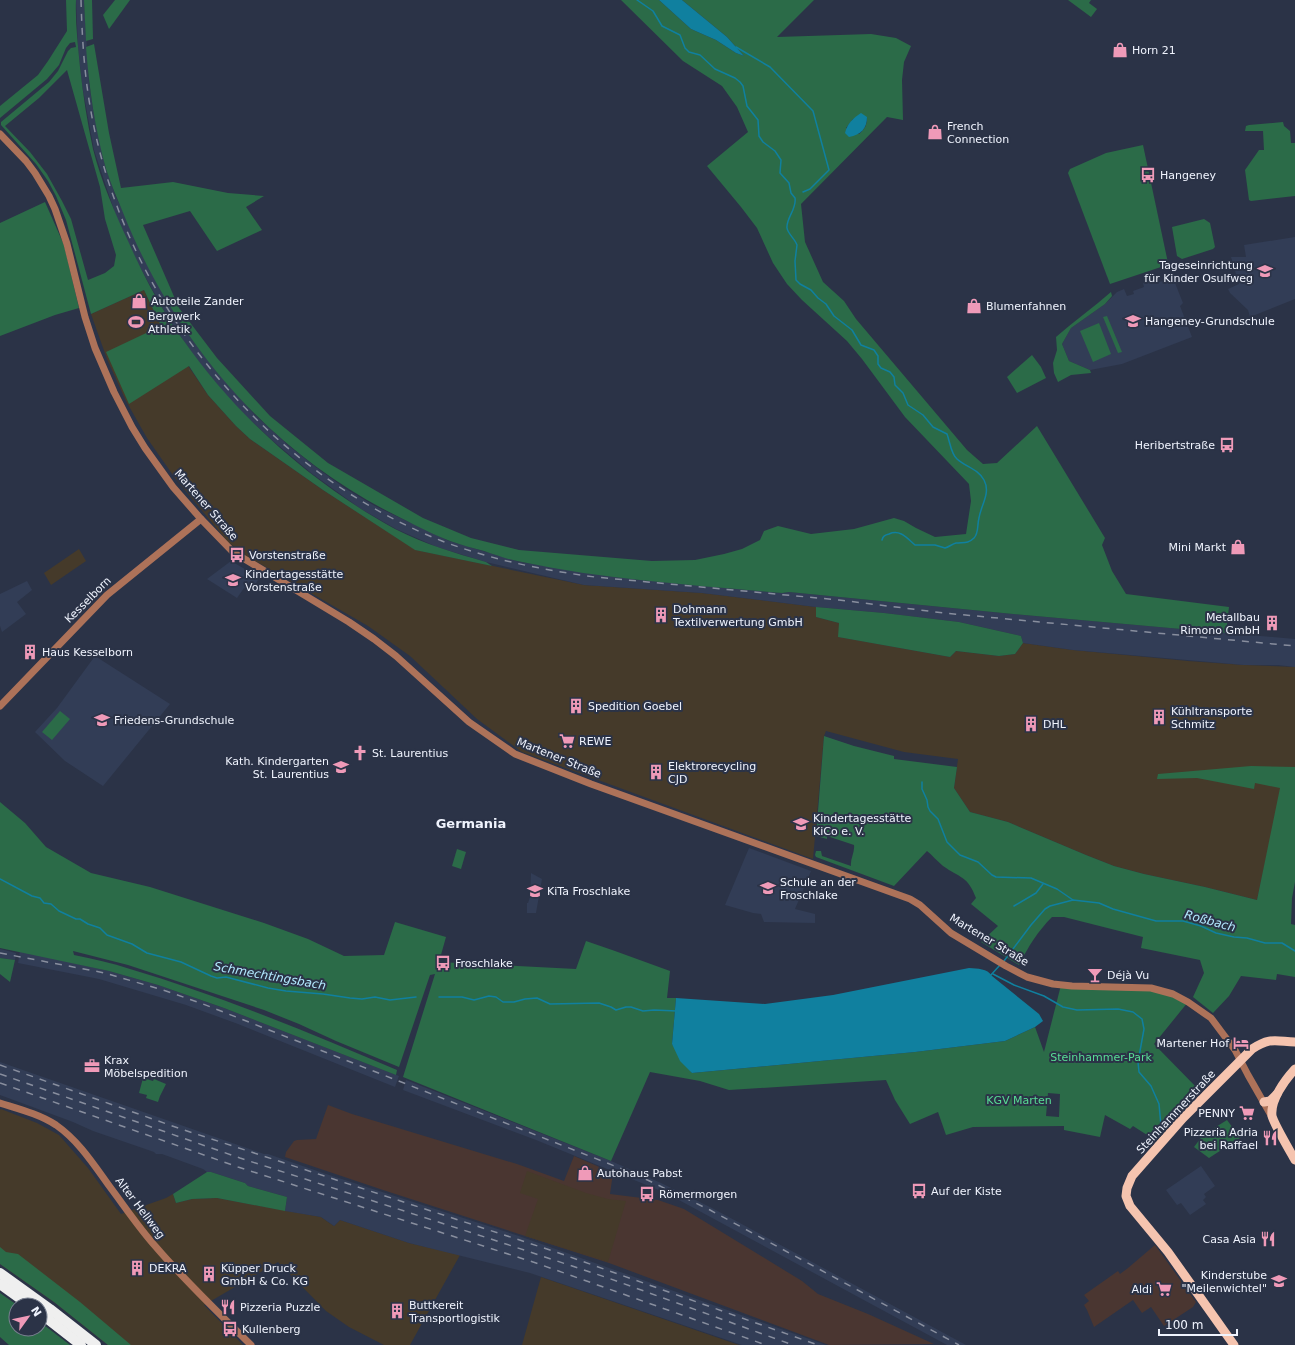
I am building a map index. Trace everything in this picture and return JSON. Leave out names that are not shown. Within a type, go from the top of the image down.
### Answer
[{"type":"highway","points":[[0,1273],[50,1308],[96,1345]]},
{"type":"highway","points":[[0,1284],[18,1297]]},
{"type":"highway","points":[[48,1319],[81,1345]]},
{"type":"main road","name":"Steinhammerstraße","points":[[1234,1345],[1168,1252],[1133,1212],[1126,1196],[1127,1188],[1129,1181],[1183,1118],[1252,1049],[1265,1041],[1274,1040],[1295,1042]]},
{"type":"main road","points":[[1272,1117],[1272,1111],[1278,1093],[1286,1079],[1295,1069]]},
{"type":"main road","points":[[1264,1102],[1272,1099],[1278,1093]]},
{"type":"main road","name":"Martener Straße","points":[[1272,1117],[1295,1160]]},
{"type":"street","name":"Martener Straße","points":[[0,134],[26,161],[35,173],[46,190],[55,209],[67,244],[87,324],[101,363],[135,432],[173,487],[233,552],[374,638],[402,661],[469,722],[515,754],[574,778],[910,899],[920,905],[951,933],[998,962],[1027,977],[1057,984],[1094,987],[1148,988],[1173,994],[1191,1004],[1210,1018],[1236,1050],[1272,1117]]},
{"type":"street","name":"Kesselborn","points":[[0,706],[107,595],[201,519]]},
{"type":"street","name":"Alter Hellweg","points":[[0,1103],[45,1119],[70,1137],[89,1158],[156,1247],[185,1279],[251,1345]]},
{"type":"shaded area","points":[[76,0],[84,0],[89,83],[106,169],[116,197],[177,319],[212,366],[254,414],[289,446],[317,468],[346,489],[375,506],[449,541],[520,562],[633,579],[1295,639],[1295,667],[1278,665],[1244,665],[1073,650],[1023,643],[1021,636],[959,622],[702,593],[584,585],[486,562],[437,547],[396,529],[361,509],[311,473],[236,407],[197,360],[168,318],[136,260],[116,216],[94,150],[82,85],[78,47]]},
{"type":"shaded area","name":"Tageseinrichtung für Kinder Osulfweg","points":[[1295,237],[1295,299],[1250,317],[1248,310],[1230,293],[1228,289],[1239,284],[1231,257],[1246,257],[1244,245]]},
{"type":"shaded area","name":"Hangeney-Grundschule","points":[[1171,273],[1183,303],[1180,306],[1192,337],[1122,364],[1090,370],[1069,361],[1062,344],[1071,328],[1105,304],[1117,292],[1124,289],[1127,296],[1134,294],[1133,291],[1144,287],[1143,283],[1154,279],[1156,283],[1169,279],[1167,274]]},
{"type":"shaded area","points":[[144,290],[161,326],[208,395],[236,426],[250,439],[323,490],[416,550],[584,585],[702,593],[816,607],[816,617],[839,623],[839,637],[950,657],[956,651],[999,656],[1015,654],[1023,643],[1073,650],[1188,661],[1295,667],[1295,850],[1269,845],[1257,900],[1144,874],[1114,866],[1008,822],[970,812],[954,788],[958,759],[904,752],[826,731],[824,736],[813,859],[522,752],[477,719],[410,656],[368,626],[245,555],[228,542],[175,478],[147,438],[126,401],[107,359],[91,314]]},
{"type":"shaded area","points":[[79,549],[86,561],[51,585],[44,573]]},
{"type":"shaded area","name":"Kindertagesstätte Vorstenstraße","points":[[231,561],[257,576],[258,580],[251,592],[244,588],[237,598],[207,579]]},
{"type":"shaded area","points":[[27,581],[32,590],[17,602],[26,614],[2,632],[0,626],[0,594]]},
{"type":"shaded area","name":"Friedens-Grundschule","points":[[95,656],[170,704],[103,786],[65,761],[35,732],[57,708]]},
{"type":"shaded area","name":"Schule an der Froschlake","points":[[749,848],[811,871],[795,909],[815,914],[815,923],[764,922],[761,914],[725,905]]},
{"type":"shaded area","name":"KiTa Froschlake","points":[[531,873],[542,879],[536,913],[527,913],[527,903],[530,897]]},
{"type":"shaded area","points":[[0,949],[16,953],[15,960],[0,958]]},
{"type":"shaded area","points":[[20,951],[109,971],[158,985],[224,1008],[399,1076],[395,1087],[238,1024],[186,1005],[99,979],[18,963]]},
{"type":"shaded area","points":[[0,1062],[264,1154],[268,1154],[519,1236],[826,1345],[742,1345],[530,1273],[409,1243],[340,1220],[334,1226],[321,1217],[285,1211],[287,1197],[207,1172],[203,1169],[162,1154],[156,1154],[0,1095]]},
{"type":"shaded area","points":[[406,1080],[611,1161],[661,1183],[712,1208],[966,1345],[947,1345],[666,1193],[536,1140],[403,1090]]},
{"type":"shaded area","points":[[328,1105],[352,1114],[517,1164],[564,1181],[574,1156],[613,1173],[610,1194],[658,1200],[684,1209],[802,1281],[818,1294],[868,1314],[934,1344],[829,1345],[609,1263],[285,1157],[286,1152],[294,1141],[316,1139]]},
{"type":"shaded area","points":[[1,1109],[37,1123],[59,1135],[88,1168],[121,1214],[166,1198],[173,1194],[176,1203],[192,1199],[217,1198],[321,1217],[334,1226],[340,1220],[409,1243],[460,1255],[410,1345],[384,1345],[349,1327],[326,1311],[278,1262],[204,1305],[243,1345],[108,1345],[48,1297],[0,1264]]},
{"type":"shaded area","points":[[1201,1166],[1215,1186],[1204,1194],[1206,1197],[1203,1200],[1206,1204],[1190,1215],[1181,1203],[1177,1205],[1166,1190]]},
{"type":"shaded area","points":[[527,1171],[586,1193],[608,1199],[626,1201],[608,1262],[525,1236],[538,1199],[520,1193]]},
{"type":"shaded area","points":[[1155,1245],[1196,1302],[1193,1307],[1164,1326],[1151,1307],[1142,1313],[1133,1300],[1094,1327],[1084,1305],[1089,1301],[1084,1295],[1118,1271],[1120,1274]]},
{"type":"shaded area","points":[[541,1277],[739,1345],[522,1345]]},
{"type":"green space","points":[[66,0],[76,0],[77,34],[84,98],[93,149],[100,173],[119,220],[152,289],[173,326],[205,369],[228,396],[279,447],[335,492],[395,529],[440,548],[486,562],[492,566],[415,550],[323,490],[250,439],[208,395],[189,366],[129,404],[106,352],[161,326],[144,290],[91,314],[66,220],[56,196],[36,164],[1,125],[1,122],[49,82],[58,71],[68,51],[71,48],[76,47],[75,42],[70,43],[66,48],[59,65],[47,79],[0,118],[0,106],[38,75],[67,31]],"holes":[[[67,70],[100,187],[105,219],[116,255],[114,266],[105,273],[88,280],[71,219],[62,201],[47,174],[30,152],[5,126],[39,98]]]},
{"type":"green space","points":[[84,0],[92,0],[93,39],[86,41]]},
{"type":"green space","points":[[115,0],[130,0],[109,29],[103,15]]},
{"type":"green space","points":[[621,0],[659,0],[691,29],[716,40],[736,53],[744,56],[727,37],[682,0],[814,0],[777,37],[871,34],[896,38],[911,46],[904,62],[902,80],[903,120],[887,117],[801,204],[805,242],[823,282],[844,301],[856,319],[967,450],[983,464],[997,463],[1037,426],[1105,538],[1102,545],[1112,571],[1126,594],[1229,607],[1226,633],[789,592],[782,593],[619,578],[507,559],[450,541],[401,518],[355,493],[311,463],[271,429],[234,392],[201,352],[172,309],[146,263],[112,187],[106,169],[93,108],[86,47],[94,44],[109,133],[121,188],[173,182],[228,193],[264,196],[246,207],[262,230],[217,251],[190,211],[143,225],[179,308],[217,358],[270,416],[328,463],[423,518],[471,538],[519,550],[652,561],[695,560],[742,549],[760,540],[764,531],[778,526],[811,534],[854,529],[894,518],[904,521],[935,537],[966,534],[971,501],[969,484],[905,417],[847,341],[802,300],[787,284],[773,263],[757,228],[707,166],[748,132],[737,107],[722,86],[683,61]],"holes":[[[867,117],[865,127],[859,134],[846,128],[853,119]]]},
{"type":"green space","points":[[1068,0],[1091,0],[1089,3],[1097,9],[1091,17]]},
{"type":"green space","points":[[1283,122],[1284,126],[1290,131],[1291,143],[1295,143],[1295,196],[1251,201],[1249,200],[1245,170],[1259,150],[1264,150],[1263,131],[1245,131],[1246,126]]},
{"type":"green space","points":[[1143,145],[1168,263],[1167,265],[1110,284],[1068,173],[1070,169],[1106,153]]},
{"type":"green space","points":[[45,202],[64,245],[79,308],[55,315],[0,336],[0,223]]},
{"type":"green space","points":[[1204,219],[1210,223],[1215,247],[1182,259],[1177,256],[1172,227]]},
{"type":"green space","points":[[1111,292],[1112,296],[1105,304],[1071,328],[1062,344],[1069,361],[1090,370],[1091,373],[1071,375],[1058,382],[1054,373],[1053,363],[1057,350],[1056,337]]},
{"type":"green space","points":[[1107,316],[1122,352],[1118,353],[1103,317]]},
{"type":"green space","points":[[1099,323],[1111,354],[1093,362],[1080,331]]},
{"type":"green space","points":[[1032,355],[1041,367],[1046,378],[1017,393],[1007,377]]},
{"type":"green space","points":[[816,607],[959,622],[1021,636],[1023,643],[1015,654],[999,656],[956,651],[950,657],[838,637],[839,623],[816,617]]},
{"type":"green space","points":[[60,711],[70,719],[52,740],[42,732]]},
{"type":"green space","points":[[824,736],[854,746],[894,756],[894,759],[957,767],[954,788],[970,812],[1008,822],[1114,866],[1257,900],[1280,788],[1255,783],[1254,789],[1197,778],[1157,779],[1158,774],[1251,766],[1295,767],[1295,882],[1292,898],[1291,924],[1295,925],[1295,977],[1277,974],[1276,980],[1241,976],[1229,996],[1213,1013],[1193,997],[1204,973],[1200,960],[1141,948],[1143,937],[1064,917],[1052,917],[1047,922],[1026,952],[1019,965],[981,942],[998,926],[971,904],[976,898],[967,881],[943,866],[927,851],[894,886],[816,857],[816,851],[821,851],[822,856],[851,866],[854,848],[854,845],[827,836],[827,839],[816,836]]},
{"type":"green space","points":[[0,802],[25,823],[46,847],[91,873],[150,887],[264,923],[308,939],[344,956],[384,955],[395,922],[446,937],[439,962],[576,969],[586,941],[670,971],[667,998],[676,998],[672,1044],[692,1073],[915,1052],[1005,1041],[1035,1027],[1044,1052],[1061,985],[1148,988],[1188,1002],[1154,1044],[1201,1092],[1155,1140],[1133,1126],[1130,1129],[1105,1115],[1100,1137],[1064,1130],[1064,1126],[973,1127],[946,1135],[938,1112],[910,1124],[895,1100],[886,1080],[729,1090],[700,1081],[650,1072],[611,1161],[403,1077],[435,974],[430,975],[399,1067],[264,1010],[128,965],[73,951],[74,955],[116,965],[232,1003],[397,1070],[396,1075],[224,1008],[158,985],[109,971],[0,948]],"holes":[[[1048,1093],[1060,1094],[1059,1117],[1046,1116]]]},
{"type":"green space","points":[[457,849],[466,852],[461,869],[452,866]]},
{"type":"green space","points":[[0,958],[15,960],[10,982],[0,974]]},
{"type":"green space","points":[[143,1078],[153,1081],[154,1079],[166,1084],[158,1102],[146,1098],[147,1095],[139,1093]]},
{"type":"green space","points":[[1227,1120],[1236,1132],[1239,1131],[1243,1136],[1209,1158],[1194,1147],[1203,1135]]},
{"type":"green space","points":[[207,1172],[287,1197],[285,1211],[217,1198],[192,1199],[176,1203],[173,1194]]},
{"type":"green space","points":[[0,1247],[6,1252],[18,1254],[80,1302],[131,1345],[108,1345],[48,1297],[0,1264]]},
{"type":"green space","points":[[0,1293],[8,1299],[8,1337],[48,1337],[48,1328],[70,1345],[9,1345],[0,1337]]},
{"type":"water","points":[[659,0],[682,0],[727,37],[744,56],[736,53],[716,40],[691,29]]},
{"type":"water","points":[[861,113],[867,117],[864,128],[857,135],[849,137],[845,133],[847,127],[853,119]]},
{"type":"water","points":[[969,968],[982,969],[990,973],[1039,1014],[1043,1021],[1035,1027],[1005,1041],[915,1052],[692,1073],[680,1061],[672,1044],[676,998],[765,1004],[833,995]]},
{"type":"waterway","points":[[637,0],[653,11],[662,26],[680,35],[685,48],[689,52],[700,55],[715,69],[735,78],[743,86],[747,106],[758,120],[759,136],[763,142],[775,151],[781,160],[780,173],[789,183],[791,193],[795,198],[787,228],[797,245],[795,261],[796,280],[811,290],[826,304],[834,316],[852,330],[861,345],[874,350],[878,356],[878,364],[881,368],[890,372],[894,377],[895,385],[903,393],[908,405],[923,415],[933,427],[947,434],[955,457],[960,462],[979,473],[984,480],[986,485],[986,494],[978,521],[977,534],[970,541],[956,543],[945,548],[935,545],[915,545],[900,533],[885,535],[882,540]]},
{"type":"waterway","points":[[736,47],[770,67],[813,111],[829,170],[810,189],[803,192]]},
{"type":"waterway","points":[[922,782],[922,789],[930,811],[938,819],[947,842],[960,855],[978,862],[996,877],[1031,878],[1057,889],[1073,900]]},
{"type":"waterway","name":"Schmechtingsbach","points":[[0,879],[32,896],[40,898],[44,903],[51,904],[59,911],[100,928],[107,935],[132,944],[147,953],[181,962],[217,978],[226,977],[286,991],[350,998],[362,999],[375,997],[390,1000],[416,997]]},
{"type":"waterway","points":[[1014,906],[1036,893],[1043,884]]},
{"type":"waterway","name":"Roßbach","points":[[1004,961],[1045,909],[1050,906],[1073,900],[1099,903],[1113,909],[1156,921],[1183,921],[1201,926],[1216,933],[1247,938],[1265,943],[1282,943],[1295,951]]},
{"type":"waterway","name":"Schmechtingsbach","points":[[990,976],[1000,965]]},
{"type":"waterway","points":[[993,974],[1014,985],[1044,996],[1063,1007],[1077,1010],[1118,1009],[1133,1012],[1142,1019],[1144,1029],[1138,1062],[1139,1072],[1151,1086],[1159,1104],[1161,1126]]},
{"type":"waterway","name":"Schmechtingsbach","points":[[439,997],[462,997],[474,1000],[489,996],[496,997],[503,1002],[514,1002],[537,998],[550,1004],[599,1003],[616,1010],[631,1007],[643,1011],[677,1011]]},
{"type":"railway","points":[[81,0],[88,93],[107,177],[133,245],[168,309],[210,369],[260,423],[316,470],[377,510],[442,541],[480,554],[537,568],[595,577],[839,600],[944,613],[1295,646]]},
{"type":"railway","points":[[0,953],[105,973],[166,991],[203,1004],[635,1174],[710,1210],[959,1345]]},
{"type":"railway","points":[[0,1065],[181,1129],[556,1252],[818,1345]]},
{"type":"railway","points":[[0,1074],[240,1158],[608,1278],[793,1345]]},
{"type":"railway","points":[[0,1083],[238,1167],[536,1263],[766,1345]]},
{"type":"place","name":"Horn 21","points":[[1120,50]]},
{"type":"place","name":"French Connection","points":[[935,132]]},
{"type":"place","name":"Hangeney","points":[[1148,175]]},
{"type":"place","name":"Tageseinrichtung für Kinder Osulfweg","points":[[1265,271]]},
{"type":"place","name":"Autoteile Zander","points":[[139,301]]},
{"type":"place","name":"Blumenfahnen","points":[[974,306]]},
{"type":"place","name":"Hangeney-Grundschule","points":[[1133,321]]},
{"type":"place","name":"Bergwerk Athletik","points":[[136,322]]},
{"type":"place","name":"Heribertstraße","points":[[1227,445]]},
{"type":"place","name":"Mini Markt","points":[[1238,547]]},
{"type":"place","name":"Vorstenstraße","points":[[237,555]]},
{"type":"place","name":"Kindertagesstätte Vorstenstraße","points":[[233,580]]},
{"type":"place","name":"Dohmann Textilverwertung GmbH","points":[[661,615]]},
{"type":"place","name":"Metallbau Rimono GmbH","points":[[1272,623]]},
{"type":"place","name":"Haus Kesselborn","points":[[30,652]]},
{"type":"place","name":"Spedition Goebel","points":[[576,706]]},
{"type":"place","name":"Kühltransporte Schmitz","points":[[1159,717]]},
{"type":"place","name":"Friedens-Grundschule","points":[[102,720]]},
{"type":"place","name":"DHL","points":[[1031,724]]},
{"type":"place","name":"REWE","points":[[567,741]]},
{"type":"place","name":"St. Laurentius","points":[[360,753]]},
{"type":"place","name":"Kath. Kindergarten St. Laurentius","points":[[341,767]]},
{"type":"place","name":"Elektrorecycling CJD","points":[[656,772]]},
{"type":"place","name":"Kindertagesstätte KiCo e. V.","points":[[801,824]]},
{"type":"place","name":"Schule an der Froschlake","points":[[768,888]]},
{"type":"place","name":"KiTa Froschlake","points":[[535,891]]},
{"type":"place","name":"Froschlake","points":[[443,963]]},
{"type":"place","name":"Déjà Vu","points":[[1095,975]]},
{"type":"place","name":"Martener Hof","points":[[1241,1043]]},
{"type":"place","name":"Krax Möbelspedition","points":[[92,1066]]},
{"type":"place","name":"PENNY","points":[[1247,1113]]},
{"type":"place","name":"Pizzeria Adria bei Raffael","points":[[1270,1138]]},
{"type":"place","name":"Autohaus Pabst","points":[[585,1173]]},
{"type":"place","name":"Auf der Kiste","points":[[919,1191]]},
{"type":"place","name":"Römermorgen","points":[[647,1194]]},
{"type":"place","name":"Casa Asia","points":[[1268,1239]]},
{"type":"place","name":"DEKRA","points":[[137,1268]]},
{"type":"place","name":"Küpper Druck GmbH & Co. KG","points":[[209,1274]]},
{"type":"place","name":"Kinderstube \"Meilenwichtel\"","points":[[1279,1281]]},
{"type":"place","name":"Aldi","points":[[1164,1289]]},
{"type":"place","name":"Pizzeria Puzzle","points":[[228,1307]]},
{"type":"place","name":"Buttkereit Transportlogistik","points":[[397,1311]]},
{"type":"place","name":"Kullenberg","points":[[230,1329]]},
{"type":"district","name":"Germania","points":[[471,823]]},
{"type":"park label","name":"Steinhammer-Park","points":[[1101,1057]]},
{"type":"park label","name":"KGV Marten","points":[[1019,1100]]}]
